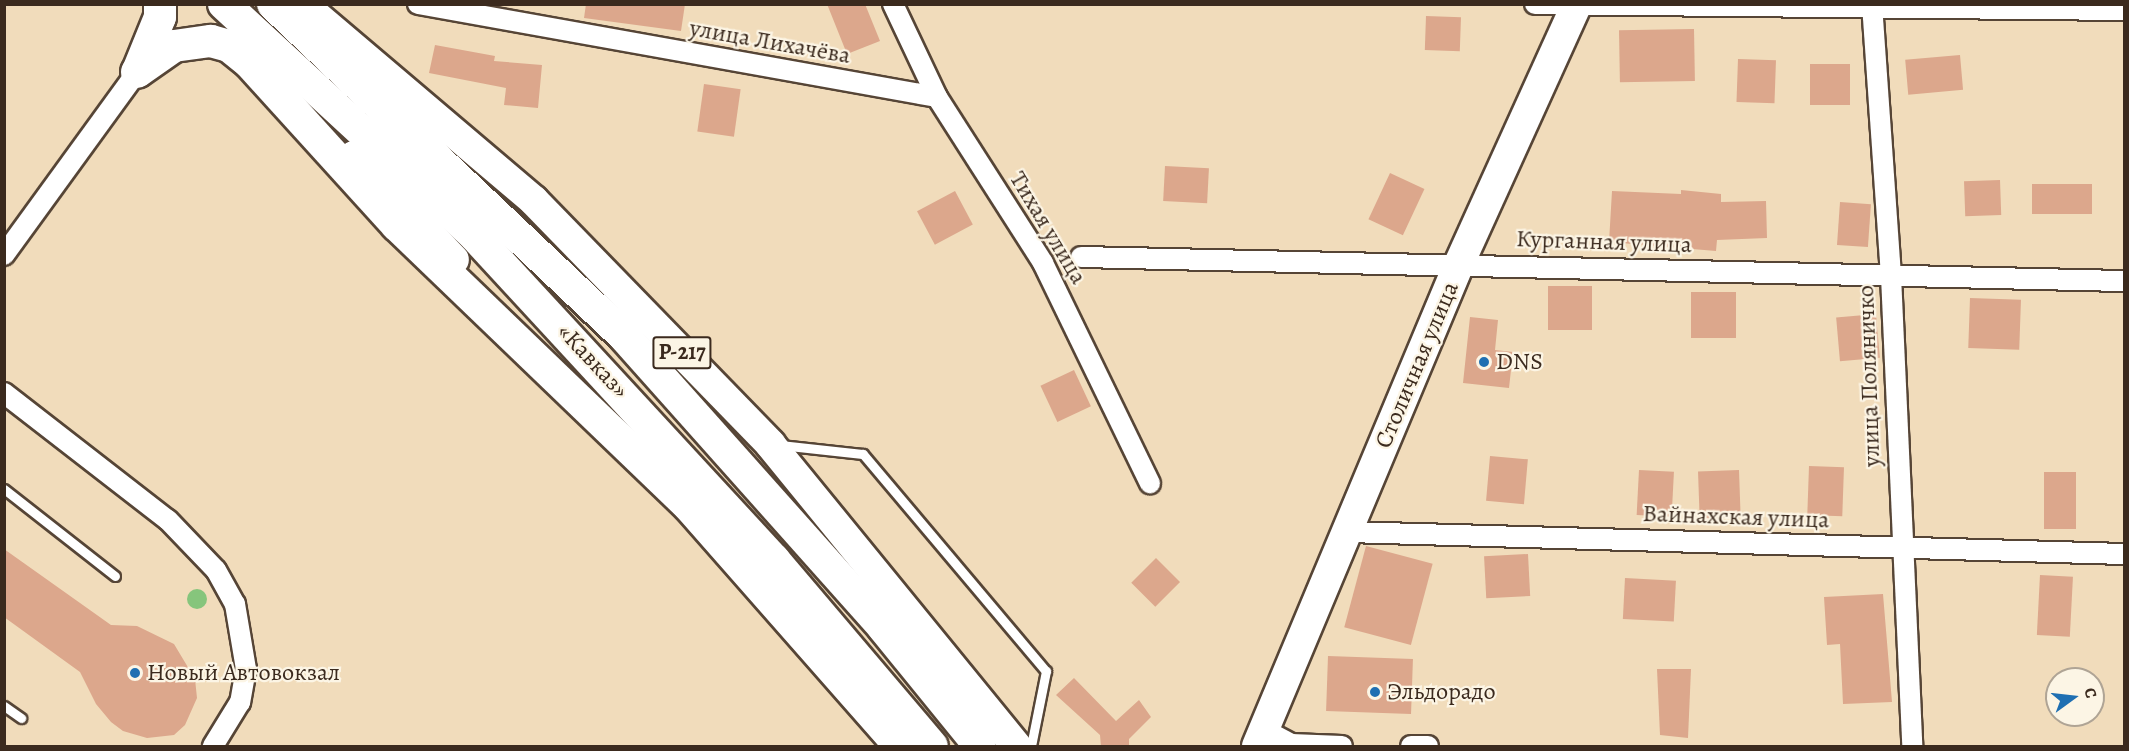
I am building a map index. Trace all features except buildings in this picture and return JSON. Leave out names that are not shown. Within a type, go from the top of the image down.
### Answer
[{"type":"highway","points":[[137,72],[160,18],[160,4]]},
{"type":"highway","name":"«Кавказ»","points":[[224,4],[491,253],[774,560],[932,747]]},
{"type":"highway","name":"«Кавказ»","points":[[273,4],[625,337],[884,628],[980,747]]},
{"type":"highway","points":[[137,72],[174,46],[211,41],[229,46],[249,62],[397,225],[690,507]]},
{"type":"main road","points":[[218,4],[328,129],[690,507],[899,747]]},
{"type":"main road","name":"Р-217","points":[[302,4],[534,201],[770,444],[1016,747]]},
{"type":"main road","name":"Столичная улица","points":[[1255,743],[1347,532],[1459,264],[1577,5]]},
{"type":"street","name":"улица Лихачёва","points":[[418,4],[937,98]]},
{"type":"street","name":"Тихая улица","points":[[893,4],[937,98],[1043,263],[1150,483]]},
{"type":"street","points":[[1535,4],[2124,10]]},
{"type":"street","name":"улица Поляничко","points":[[1873,6],[1891,276],[1901,547],[1912,747]]},
{"type":"street","points":[[4,255],[137,72]]},
{"type":"street","name":"Курганная улица","points":[[1081,257],[2124,281]]},
{"type":"street","points":[[4,393],[168,520],[216,570],[235,604],[246,669],[240,702],[213,747]]},
{"type":"street","name":"Вайнахская улица","points":[[1347,532],[2124,554]]},
{"type":"street","points":[[1255,743],[1342,747]]},
{"type":"street","points":[[1411,747],[1428,747]]},
{"type":"lane","points":[[770,444],[863,454],[1046,671],[1031,747]]},
{"type":"lane","points":[[4,489],[115,576]]},
{"type":"lane","points":[[4,706],[21,718]]},
{"type":"green space","points":[[197,589],[204,592],[207,599],[204,606],[197,609],[190,606],[187,599],[190,592]]},
{"type":"place","name":"DNS","points":[[1484,362]]},
{"type":"place","name":"Новый Автовокзал","points":[[135,673]]},
{"type":"place","name":"Эльдорадо","points":[[1375,692]]}]
